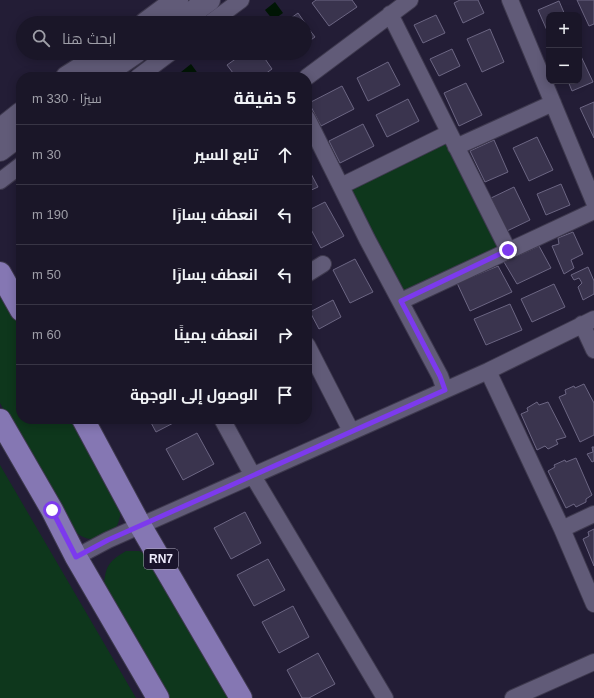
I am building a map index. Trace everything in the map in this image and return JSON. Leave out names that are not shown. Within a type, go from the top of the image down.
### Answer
[{"type":"main road","points":[[155,16],[177,0]]},
{"type":"main road","points":[[186,16],[208,0]]},
{"type":"main road","points":[[75,72],[94,60]]},
{"type":"main road","points":[[107,72],[125,60]]},
{"type":"main road","points":[[0,130],[16,117]]},
{"type":"main road","points":[[0,150],[16,138]]},
{"type":"main road","points":[[0,273],[16,301]]},
{"type":"main road","points":[[0,420],[52,510],[76,557],[158,698]]},
{"type":"main road","name":"RN7","points":[[86,424],[140,525],[241,698]]},
{"type":"street","points":[[219,16],[241,0]]},
{"type":"street","points":[[312,73],[410,0]]},
{"type":"street","points":[[510,0],[553,103],[591,183],[594,202]]},
{"type":"street","points":[[390,14],[508,250]]},
{"type":"street","points":[[145,72],[161,60]]},
{"type":"street","points":[[456,147],[553,103]]},
{"type":"street","points":[[312,128],[440,376],[445,390]]},
{"type":"street","points":[[341,186],[449,133]]},
{"type":"street","points":[[0,180],[16,169]]},
{"type":"street","points":[[401,301],[594,211]]},
{"type":"street","points":[[312,271],[323,264]]},
{"type":"street","points":[[76,557],[140,525],[488,371],[588,321],[594,350]]},
{"type":"street","points":[[312,355],[352,431]]},
{"type":"street","points":[[488,371],[562,529],[594,604]]},
{"type":"street","points":[[225,424],[253,476],[385,698]]},
{"type":"street","points":[[562,529],[594,514]]},
{"type":"street","points":[[513,698],[594,662]]},
{"type":"green space","points":[[445,140],[499,247],[402,296],[348,189]]},
{"type":"green space","points":[[0,287],[16,316],[16,424],[76,424],[121,504],[118,525],[111,535],[105,538],[89,539],[73,531],[0,403]]},
{"type":"green space","points":[[0,465],[136,698],[0,698]]},
{"type":"green space","points":[[126,551],[139,551],[152,557],[232,698],[168,698],[104,588],[105,574],[109,565],[115,558]]},
{"type":"shaded area","points":[[275,2],[283,13],[279,16],[270,16],[265,10]]},
{"type":"shaded area","points":[[191,64],[197,72],[181,72]]},
{"type":"building","points":[[316,0],[352,0],[357,7],[329,26],[312,3]]},
{"type":"building","points":[[460,0],[478,0],[484,13],[463,23],[454,3]]},
{"type":"building","points":[[577,0],[594,0],[594,24],[589,26]]},
{"type":"building","points":[[559,1],[564,12],[546,12],[546,28],[538,10]]},
{"type":"building","points":[[436,15],[445,33],[423,43],[414,25]]},
{"type":"building","points":[[490,29],[504,62],[482,72],[467,39]]},
{"type":"building","points":[[452,49],[460,66],[439,76],[430,59]]},
{"type":"building","points":[[582,58],[593,82],[572,91],[569,84],[582,84]]},
{"type":"building","points":[[234,60],[266,60],[272,69],[268,72],[232,72],[227,65]]},
{"type":"building","points":[[388,62],[400,85],[368,101],[357,78]]},
{"type":"building","points":[[466,83],[482,115],[459,126],[444,93]]},
{"type":"building","points":[[342,86],[354,109],[321,126],[312,109],[312,101]]},
{"type":"building","points":[[408,99],[419,121],[387,137],[376,115]]},
{"type":"building","points":[[594,102],[594,138],[580,108]]},
{"type":"building","points":[[363,124],[374,146],[340,163],[329,141]]},
{"type":"building","points":[[537,137],[553,170],[529,181],[513,148]]},
{"type":"building","points":[[494,140],[508,172],[485,182],[470,151]]},
{"type":"building","points":[[312,176],[318,187],[312,190]]},
{"type":"building","points":[[561,184],[570,205],[546,215],[537,194]]},
{"type":"building","points":[[514,187],[530,220],[507,231],[491,198]]},
{"type":"building","points":[[325,202],[344,236],[321,248],[312,231],[312,208]]},
{"type":"building","points":[[573,232],[583,254],[571,260],[574,268],[564,274],[552,246],[559,244],[558,238]]},
{"type":"building","points":[[539,246],[551,268],[517,284],[504,262]]},
{"type":"building","points":[[355,259],[373,292],[350,303],[333,270]]},
{"type":"building","points":[[498,266],[512,292],[470,311],[457,283]]},
{"type":"building","points":[[588,267],[594,281],[594,294],[583,300],[578,287],[582,283],[579,278],[574,280],[571,275]]},
{"type":"building","points":[[554,284],[565,307],[532,322],[521,299]]},
{"type":"building","points":[[333,300],[341,317],[319,329],[312,316],[312,311]]},
{"type":"building","points":[[510,304],[522,330],[486,345],[474,319]]},
{"type":"building","points":[[584,384],[594,403],[594,435],[580,442],[559,397],[566,394],[565,390]]},
{"type":"building","points":[[537,402],[539,405],[548,402],[566,437],[556,440],[558,444],[548,449],[545,446],[537,450],[521,414],[528,411],[527,408]]},
{"type":"building","points":[[152,424],[171,424],[156,432]]},
{"type":"building","points":[[197,433],[214,464],[183,480],[166,449]]},
{"type":"building","points":[[592,447],[594,447],[594,461],[592,462],[587,454],[593,452]]},
{"type":"building","points":[[576,458],[592,495],[586,499],[586,502],[576,507],[574,504],[566,508],[548,471],[555,467],[554,465],[565,460],[566,462]]},
{"type":"building","points":[[245,512],[261,543],[231,559],[214,528]]},
{"type":"building","points":[[594,529],[594,566],[583,539],[589,536],[588,532]]},
{"type":"building","points":[[268,559],[285,590],[254,606],[237,575]]},
{"type":"building","points":[[293,606],[309,637],[279,653],[262,622]]},
{"type":"building","points":[[318,653],[335,684],[309,698],[302,698],[287,670]]},
{"type":"route","points":[[52,510],[76,557],[108,540],[445,390],[440,376],[401,301],[508,250]]}]
